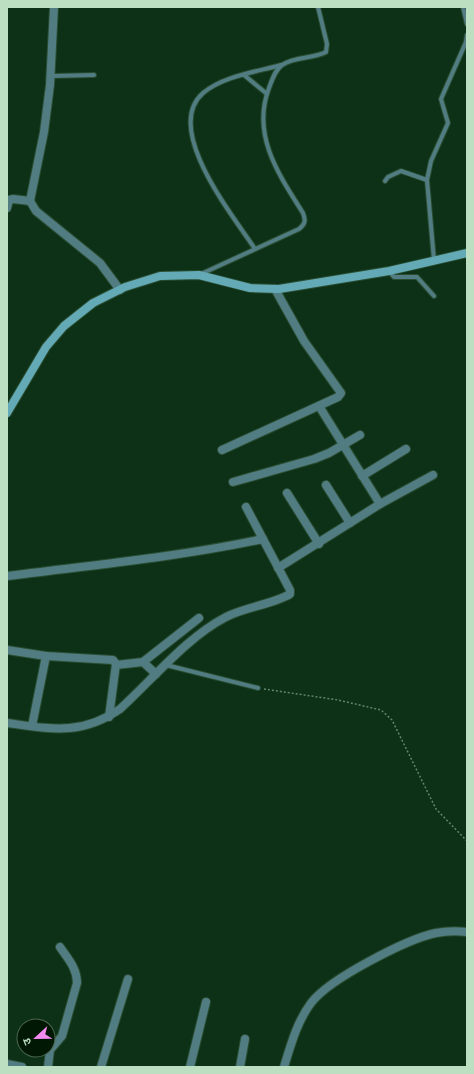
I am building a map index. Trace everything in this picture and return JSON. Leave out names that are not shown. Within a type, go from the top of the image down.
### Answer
[{"type":"street","points":[[54,7],[50,76],[44,132],[30,201],[36,211],[100,263],[120,290]]},
{"type":"street","points":[[7,204],[13,199],[30,201]]},
{"type":"street","points":[[7,413],[46,347],[64,326],[93,302],[120,290],[160,276],[199,275],[250,288],[275,289],[389,271],[467,253]]},
{"type":"street","points":[[222,450],[338,397],[340,393],[304,341],[275,289]]},
{"type":"street","points":[[319,406],[380,504]]},
{"type":"street","points":[[233,482],[314,459],[343,446],[360,435]]},
{"type":"street","points":[[362,476],[406,449]]},
{"type":"street","points":[[278,568],[319,544],[380,504],[434,475]]},
{"type":"street","points":[[326,485],[350,523]]},
{"type":"street","points":[[287,494],[319,544]]},
{"type":"street","points":[[7,722],[32,726],[71,729],[85,727],[109,717],[120,710],[194,639],[227,617],[290,594],[290,590],[246,508]]},
{"type":"street","points":[[7,576],[106,565],[202,551],[262,539]]},
{"type":"street","points":[[116,665],[143,662],[199,618]]},
{"type":"street","points":[[7,650],[46,656],[111,659],[116,661],[109,717]]},
{"type":"street","points":[[32,726],[46,656]]},
{"type":"street","points":[[143,662],[156,674]]},
{"type":"street","points":[[284,1067],[298,1024],[312,1001],[338,980],[413,941],[437,933],[467,932]]},
{"type":"street","points":[[48,1067],[50,1050],[62,1036],[77,983],[77,974],[74,967],[60,947]]},
{"type":"street","points":[[101,1067],[128,979]]},
{"type":"street","points":[[190,1067],[206,1002]]},
{"type":"street","points":[[240,1067],[245,1039]]},
{"type":"street","points":[[7,1064],[22,1067]]},
{"type":"lane","points":[[255,249],[207,176],[198,155],[191,126],[192,113],[195,103],[203,93],[227,80],[326,52],[327,44],[318,7]]},
{"type":"lane","points":[[463,7],[467,24]]},
{"type":"lane","points":[[434,261],[427,180],[431,161],[448,123],[441,99],[466,42],[467,35]]},
{"type":"lane","points":[[199,275],[299,229],[304,225],[305,219],[275,168],[267,147],[263,128],[266,94],[274,74],[282,65]]},
{"type":"lane","points":[[50,76],[94,75]]},
{"type":"lane","points":[[244,76],[266,94]]},
{"type":"lane","points":[[385,181],[388,176],[401,172],[427,180]]},
{"type":"lane","points":[[389,271],[394,278],[417,277],[434,296]]},
{"type":"lane","points":[[166,665],[258,688]]},
{"type":"path","points":[[258,688],[338,700],[381,710],[387,714],[392,720],[418,770],[436,809],[467,841]]}]
